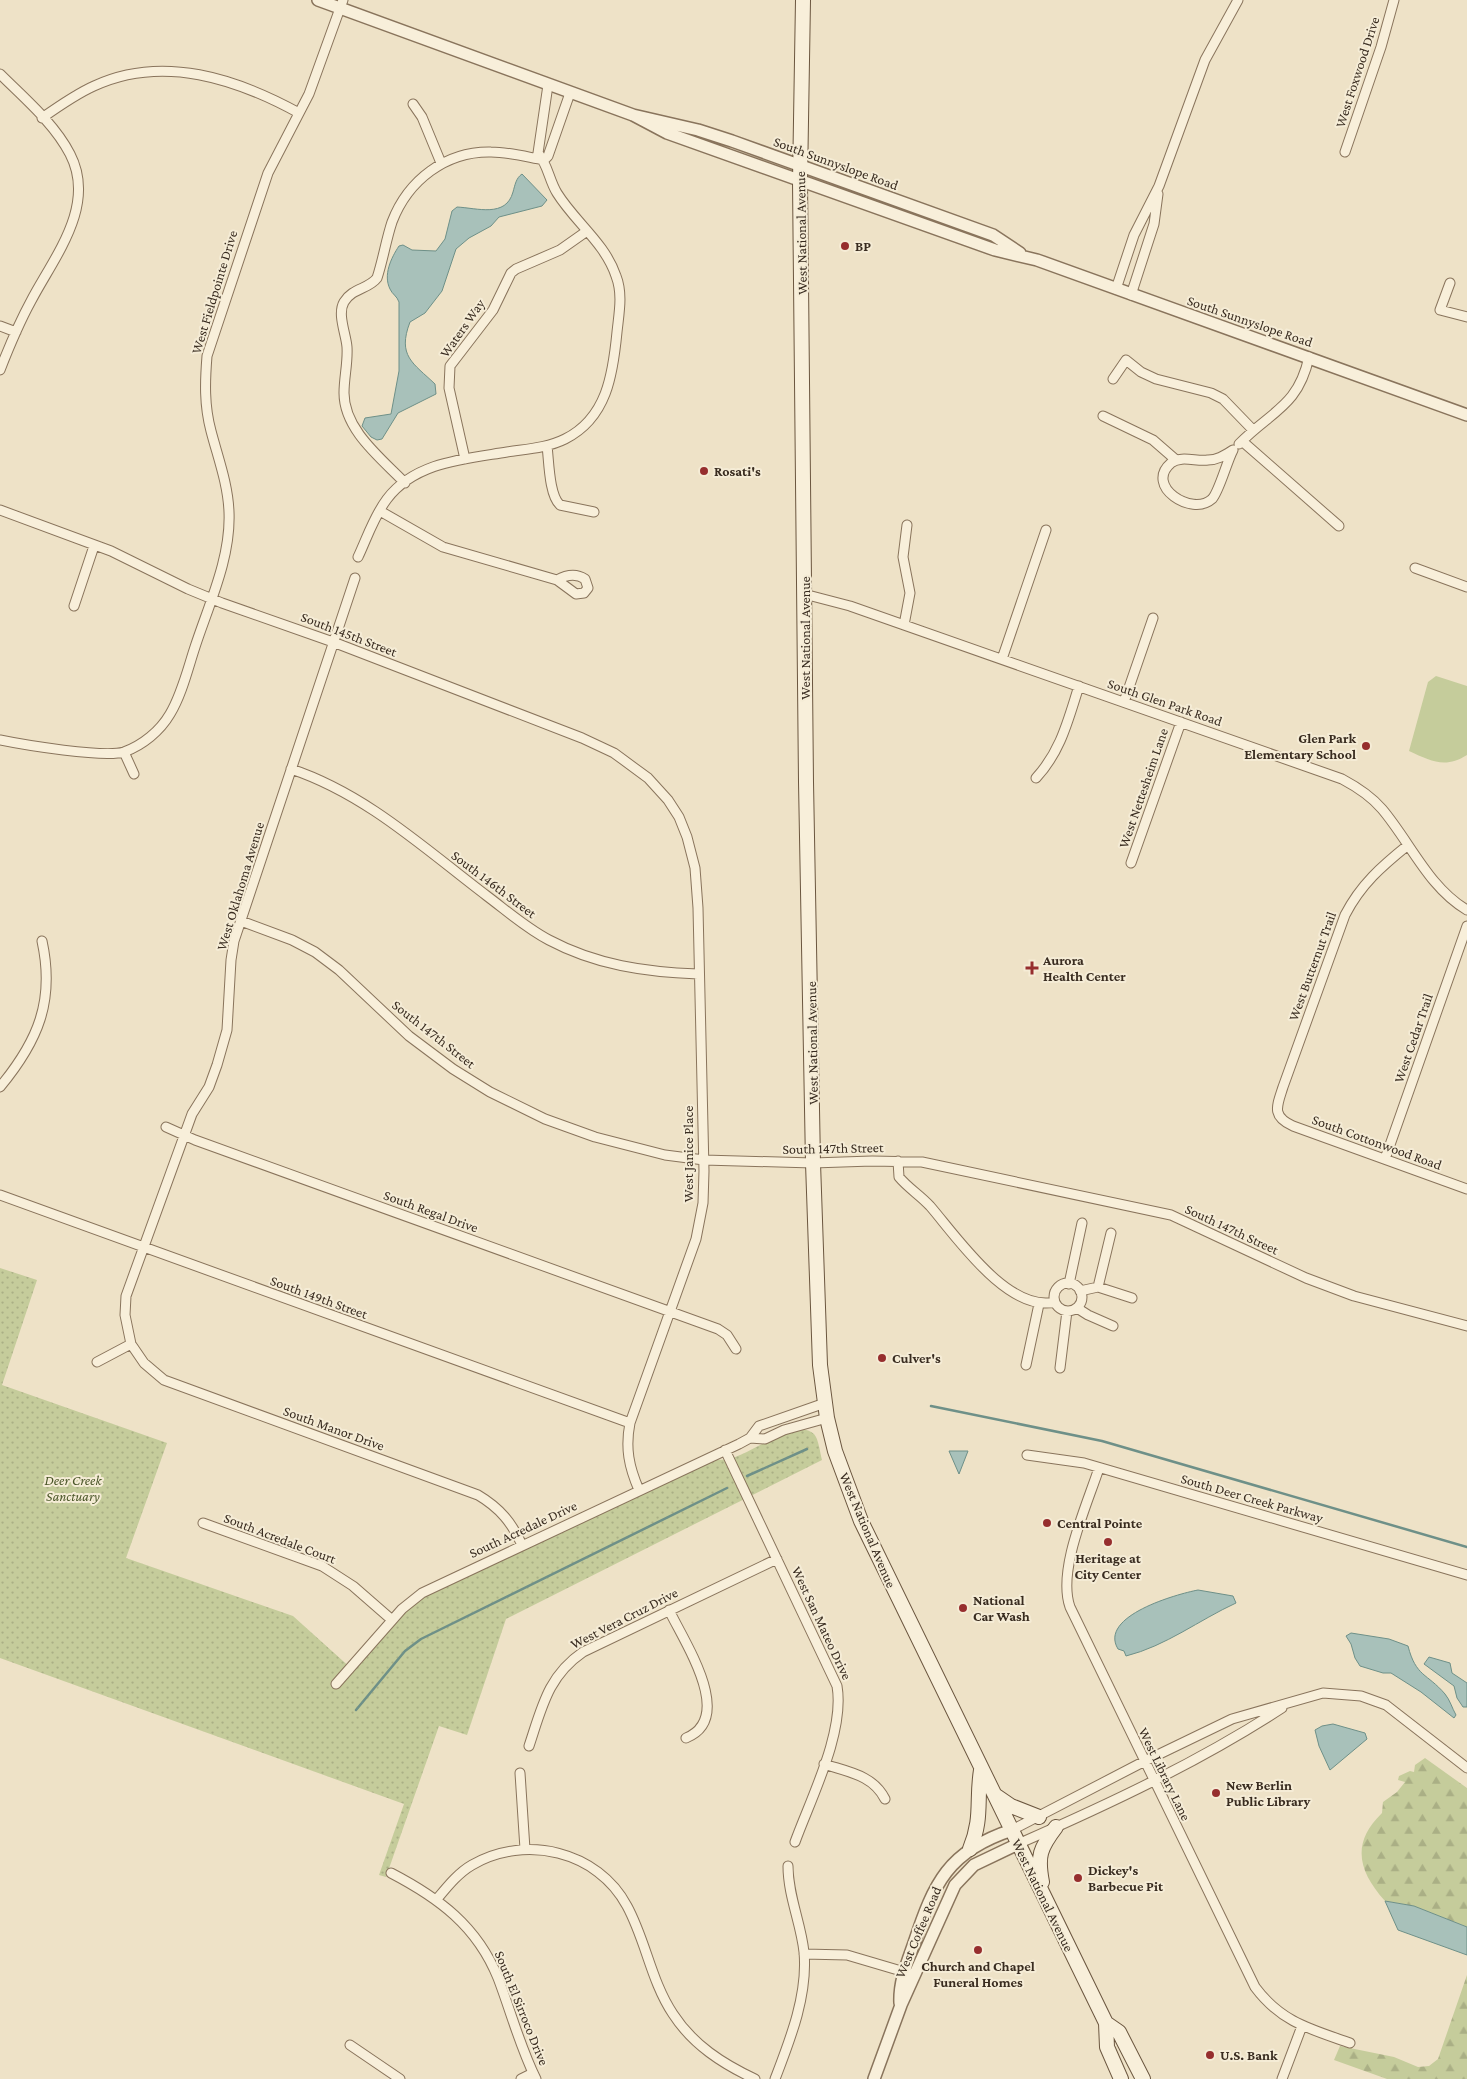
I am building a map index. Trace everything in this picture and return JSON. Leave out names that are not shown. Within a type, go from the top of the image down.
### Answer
[{"type":"main road","name":"West National Avenue","points":[[803,0],[800,181],[813,1163],[820,1365],[827,1418],[835,1451],[861,1521],[1106,2023],[1107,2047],[1121,2079]]},
{"type":"main road","points":[[970,1849],[979,1822],[978,1786],[981,1770]]},
{"type":"main road","points":[[994,1794],[1011,1806],[1039,1817]]},
{"type":"main road","points":[[1048,1904],[1038,1864],[1041,1849],[1056,1827]]},
{"type":"main road","name":"West National Avenue","points":[[1106,2023],[1119,2032],[1143,2079]]},
{"type":"street","name":"South Sunnyslope Road","points":[[318,0],[342,4],[548,85],[633,115],[698,130],[993,235],[1023,256]]},
{"type":"street","points":[[1116,289],[1134,235],[1159,186],[1205,60],[1238,0]]},
{"type":"street","name":"West Foxwood Drive","points":[[1345,152],[1381,47],[1394,0]]},
{"type":"street","name":"West Fieldpointe Drive","points":[[0,740],[95,752],[124,752],[139,745],[154,734],[170,714],[211,598],[226,547],[229,510],[226,484],[206,408],[205,380],[207,356],[268,173],[314,80],[342,4]]},
{"type":"street","points":[[42,118],[78,94],[96,85],[118,77],[153,70],[177,71],[224,79],[257,92],[299,113]]},
{"type":"street","points":[[0,74],[54,130],[71,155],[77,174],[78,204],[70,229],[16,332],[0,370]]},
{"type":"street","points":[[358,557],[387,499],[404,482],[432,467],[465,459],[546,446],[572,435],[596,412],[608,390],[613,369],[620,304],[619,284],[605,252],[556,192],[544,160],[538,153],[548,85]]},
{"type":"street","points":[[544,160],[548,156],[570,93]]},
{"type":"street","points":[[414,104],[422,118],[441,164]]},
{"type":"street","name":"South Sunnyslope Road","points":[[633,115],[667,133],[800,181],[995,250],[1023,256],[1467,415]]},
{"type":"street","points":[[404,482],[351,423],[344,394],[348,362],[342,306],[353,292],[374,282],[386,248],[392,223],[400,205],[421,178],[441,164],[463,156],[492,152],[544,160]]},
{"type":"street","points":[[1131,294],[1154,224],[1159,186]]},
{"type":"street","name":"Waters Way","points":[[465,459],[448,388],[449,374],[454,360],[493,310],[511,273],[560,250],[586,230]]},
{"type":"street","points":[[1450,283],[1440,310],[1467,317]]},
{"type":"street","points":[[0,326],[16,332]]},
{"type":"street","points":[[1233,450],[1216,495],[1205,504],[1193,504],[1176,499],[1164,487],[1164,475],[1171,463],[1176,460],[1216,459],[1233,450],[1254,430],[1286,406],[1294,394],[1309,357]]},
{"type":"street","points":[[1113,379],[1126,360],[1141,372],[1156,379],[1211,393],[1223,398],[1254,430]]},
{"type":"street","points":[[1104,416],[1153,440],[1176,460]]},
{"type":"street","points":[[1242,440],[1339,526]]},
{"type":"street","points":[[546,446],[552,488],[557,502],[560,505],[594,512]]},
{"type":"street","name":"South 145th Street","points":[[0,510],[94,546],[211,598],[333,642],[599,745],[632,765],[648,778],[673,808]]},
{"type":"street","points":[[380,511],[443,547],[557,580]]},
{"type":"street","points":[[904,625],[910,593],[903,557],[907,525]]},
{"type":"street","points":[[1002,659],[1046,530]]},
{"type":"street","points":[[74,606],[94,546]]},
{"type":"street","points":[[1415,568],[1467,587]]},
{"type":"street","name":"West Oklahoma Avenue","points":[[131,1344],[126,1326],[124,1306],[184,1135],[192,1114],[209,1087],[224,1043],[228,1016],[231,960],[240,921],[354,578]]},
{"type":"street","name":"South Glen Park Road","points":[[804,594],[817,599],[832,600],[1002,659],[1309,767],[1353,785],[1382,809],[1442,890],[1467,910]]},
{"type":"street","points":[[1124,702],[1153,618]]},
{"type":"street","points":[[1036,778],[1050,763],[1058,748],[1079,686]]},
{"type":"street","name":"West Nettesheim Lane","points":[[1131,863],[1181,722]]},
{"type":"street","points":[[124,752],[134,774]]},
{"type":"street","name":"South 146th Street","points":[[291,770],[326,783],[366,804],[517,920],[548,940],[579,954],[625,967],[698,974]]},
{"type":"street","name":"West Janice Place","points":[[639,1490],[628,1461],[627,1438],[630,1423],[700,1223],[704,1160],[698,974],[698,908],[695,868],[687,837],[673,808]]},
{"type":"street","name":"West Butternut Trail","points":[[1280,1118],[1277,1111],[1281,1095],[1345,914],[1353,899],[1370,876],[1408,845]]},
{"type":"street","name":"South 147th Street","points":[[240,921],[292,940],[315,952],[339,970],[409,1036],[440,1060],[514,1105],[571,1129],[630,1148],[704,1160],[813,1163],[922,1162],[1171,1215],[1306,1278],[1354,1296],[1467,1326]]},
{"type":"street","name":"West Cedar Trail","points":[[1386,1159],[1467,926]]},
{"type":"street","points":[[0,1087],[28,1048],[38,1028],[45,1000],[47,976],[42,941]]},
{"type":"street","name":"South Cottonwood Road","points":[[1280,1118],[1293,1126],[1467,1189]]},
{"type":"street","name":"South Regal Drive","points":[[166,1127],[724,1332],[736,1349]]},
{"type":"street","points":[[898,1161],[899,1177],[928,1204],[979,1264],[1006,1286],[1039,1304],[1055,1302]]},
{"type":"street","name":"South 149th Street","points":[[0,1195],[630,1423]]},
{"type":"street","points":[[1069,1284],[1082,1223]]},
{"type":"street","points":[[1098,1287],[1110,1233]]},
{"type":"street","points":[[1069,1284],[1080,1291],[1098,1287],[1132,1298]]},
{"type":"street","points":[[1069,1284],[1057,1289],[1055,1302],[1061,1309],[1067,1311],[1077,1308],[1082,1300],[1080,1291]]},
{"type":"street","points":[[1026,1365],[1039,1304]]},
{"type":"street","points":[[1077,1308],[1114,1326]]},
{"type":"street","points":[[1060,1368],[1067,1311]]},
{"type":"street","points":[[97,1362],[131,1344]]},
{"type":"street","name":"South Manor Drive","points":[[131,1344],[144,1363],[156,1375],[174,1385],[478,1495],[509,1520],[522,1545]]},
{"type":"street","name":"South Acredale Drive","points":[[336,1684],[392,1620],[422,1593],[726,1450],[750,1438],[759,1426],[825,1403]]},
{"type":"street","name":"South Acredale Drive","points":[[750,1438],[765,1439],[784,1430],[827,1418]]},
{"type":"street","name":"West San Mateo Drive","points":[[726,1450],[837,1686],[839,1698],[837,1723],[795,1842]]},
{"type":"street","name":"South Deer Creek Parkway","points":[[1027,1455],[1084,1463],[1467,1575]]},
{"type":"street","name":"West Library Lane","points":[[1099,1468],[1068,1563],[1066,1592],[1080,1631],[1254,1987],[1268,2005],[1302,2026],[1346,2042]]},
{"type":"street","name":"South Acredale Court","points":[[203,1523],[322,1566],[353,1586],[392,1620]]},
{"type":"street","name":"West Vera Cruz Drive","points":[[528,1746],[547,1692],[568,1663],[583,1652],[777,1559]]},
{"type":"street","points":[[669,1610],[700,1674],[708,1704],[706,1722],[696,1734],[686,1738]]},
{"type":"street","points":[[1012,1830],[1143,1762],[1232,1719],[1323,1693],[1361,1696],[1386,1705],[1467,1768]]},
{"type":"street","points":[[1018,1844],[1153,1782],[1238,1737],[1291,1702]]},
{"type":"street","points":[[824,1764],[872,1781],[879,1787],[885,1799]]},
{"type":"street","points":[[520,1773],[524,1850]]},
{"type":"street","name":"West Coffee Road","points":[[901,2005],[900,1985],[904,1972],[931,1895],[946,1871],[970,1849],[982,1841],[1012,1830]]},
{"type":"street","name":"West Coffee Road","points":[[874,2079],[901,2005],[916,1976],[944,1904],[960,1878],[974,1865],[1018,1844]]},
{"type":"street","points":[[437,1899],[450,1884],[472,1865],[502,1853],[524,1850],[552,1851],[577,1859],[601,1874],[628,1906],[651,1970],[674,2016],[704,2049],[756,2079]]},
{"type":"street","points":[[775,2079],[797,2015],[803,1980],[804,1954],[791,1896],[788,1866]]},
{"type":"street","name":"South El Sirroco Drive","points":[[391,1873],[437,1899],[472,1934],[491,1964],[535,2076]]},
{"type":"street","points":[[804,1954],[847,1955],[916,1976]]},
{"type":"street","points":[[1282,2079],[1302,2026]]},
{"type":"street","points":[[350,2045],[400,2079]]},
{"type":"street","points":[[521,2079],[535,2076]]},
{"type":"green space","points":[[1436,676],[1467,686],[1467,755],[1452,762],[1438,762],[1409,751],[1428,682]]},
{"type":"green space","name":"Deer Creek Sanctuary","points":[[0,1268],[37,1280],[2,1385],[167,1443],[126,1558],[293,1616],[353,1670],[416,1601],[716,1459],[738,1456],[780,1435],[804,1430],[814,1434],[816,1437],[822,1460],[506,1619],[467,1735],[439,1726],[386,1877],[379,1875],[404,1804],[0,1658]]},
{"type":"green space","points":[[1425,1758],[1467,1788],[1467,1927],[1414,1906],[1385,1901],[1369,1879],[1364,1868],[1362,1846],[1372,1824],[1382,1813],[1383,1802],[1397,1792],[1405,1782],[1398,1780],[1399,1776],[1410,1771],[1414,1772],[1415,1765]]},
{"type":"green space","points":[[1467,1975],[1467,2079],[1387,2079],[1334,2060],[1340,2046],[1394,2057],[1418,2067],[1429,2066],[1438,2059]]},
{"type":"water","points":[[522,174],[547,200],[542,206],[499,217],[491,226],[469,238],[456,249],[442,291],[425,313],[410,322],[406,334],[406,351],[414,364],[435,384],[436,394],[398,413],[382,439],[377,440],[371,437],[362,426],[365,418],[391,414],[399,371],[399,302],[390,289],[387,278],[391,261],[396,251],[399,246],[403,245],[412,250],[436,251],[445,239],[452,211],[457,207],[490,210],[504,205],[509,200],[517,180]]},
{"type":"water","points":[[949,1451],[968,1451],[959,1474]]},
{"type":"water","points":[[1198,1590],[1233,1596],[1236,1603],[1141,1652],[1126,1656],[1124,1651],[1118,1649],[1115,1637],[1119,1626],[1129,1617],[1158,1602]]},
{"type":"water","points":[[1351,1633],[1389,1639],[1408,1646],[1418,1669],[1447,1696],[1456,1715],[1454,1718],[1421,1692],[1391,1673],[1383,1673],[1360,1666],[1346,1636]]},
{"type":"water","points":[[1429,1657],[1450,1663],[1452,1673],[1467,1683],[1467,1707],[1463,1707],[1457,1698],[1454,1686],[1424,1664]]},
{"type":"water","points":[[1333,1724],[1365,1733],[1367,1739],[1330,1770],[1319,1746],[1315,1730],[1322,1726]]},
{"type":"water","points":[[1385,1901],[1414,1906],[1467,1927],[1467,1955],[1398,1930]]},
{"type":"waterway","points":[[931,1406],[1102,1441],[1467,1547]]},
{"type":"waterway","points":[[747,1476],[807,1449]]},
{"type":"waterway","points":[[356,1710],[405,1651],[421,1639],[727,1488]]},
{"type":"place","name":"BP","points":[[845,246]]},
{"type":"place","name":"Rosati's","points":[[704,471]]},
{"type":"place","name":"Glen Park Elementary School","points":[[1366,746]]},
{"type":"place","name":"Aurora Health Center","points":[[1032,968]]},
{"type":"place","name":"Culver's","points":[[882,1358]]},
{"type":"place","name":"Central Pointe","points":[[1047,1523]]},
{"type":"place","name":"Heritage at City Center","points":[[1108,1542]]},
{"type":"place","name":"National Car Wash","points":[[963,1608]]},
{"type":"place","name":"New Berlin Public Library","points":[[1216,1793]]},
{"type":"place","name":"Dickey's Barbecue Pit","points":[[1078,1878]]},
{"type":"place","name":"Church and Chapel Funeral Homes","points":[[978,1950]]},
{"type":"place","name":"U.S. Bank","points":[[1210,2055]]}]
